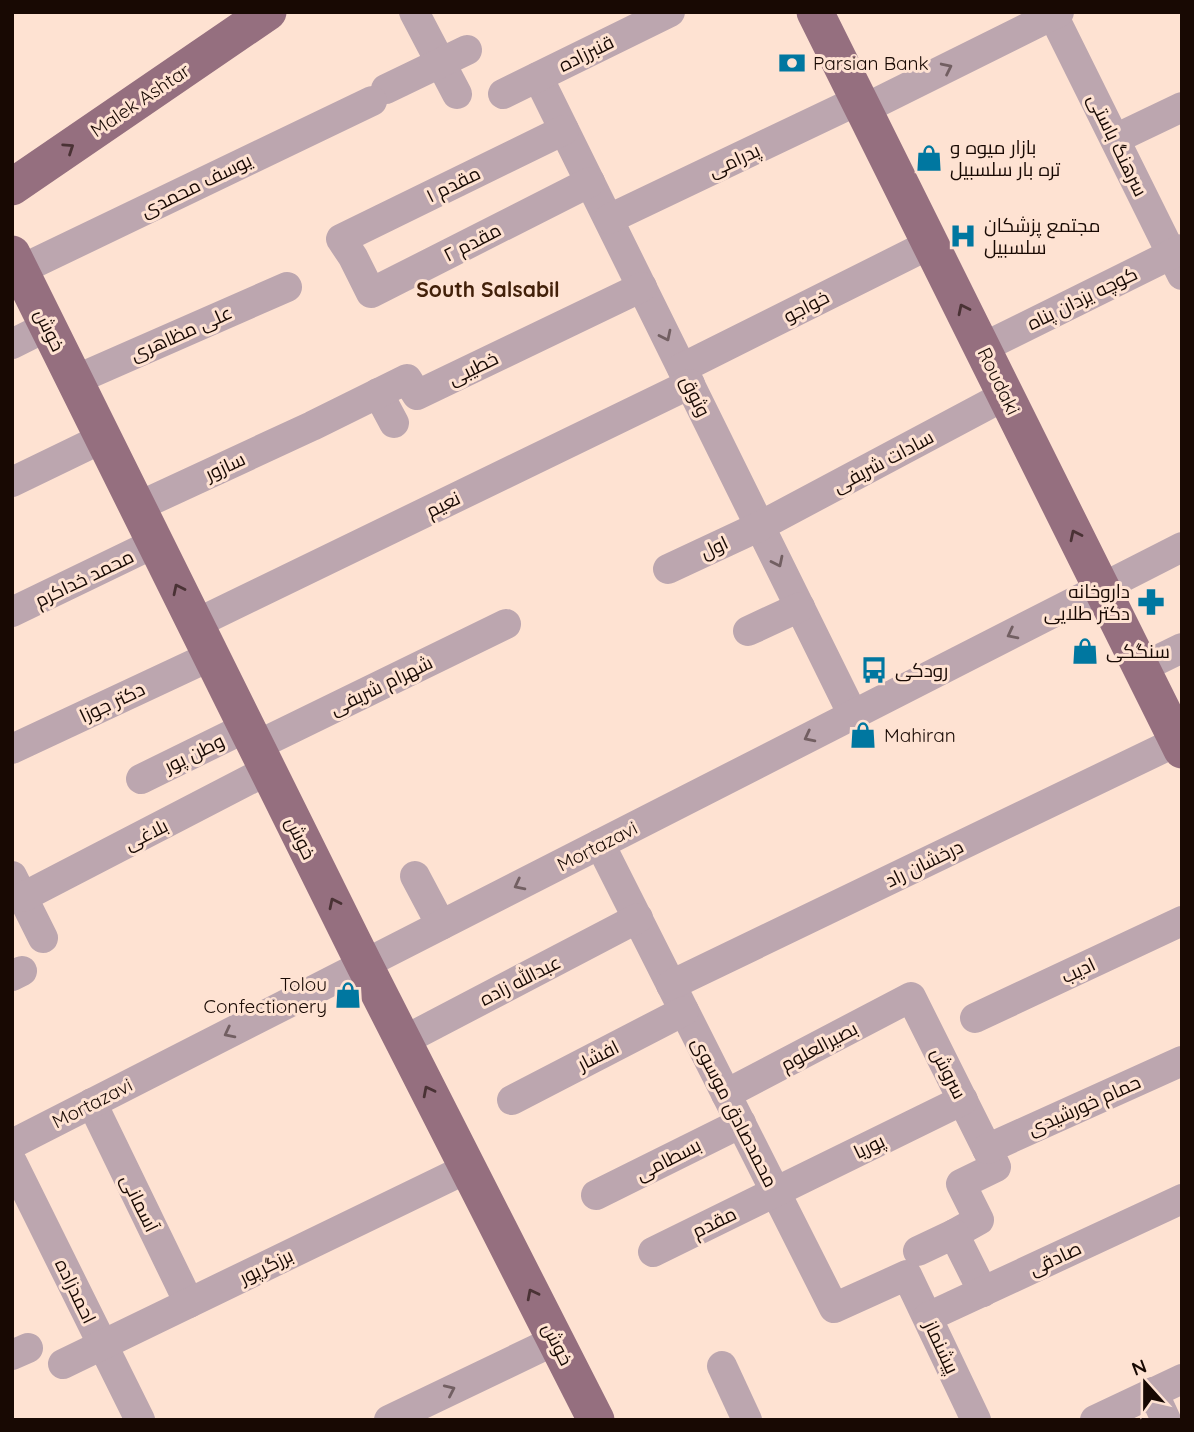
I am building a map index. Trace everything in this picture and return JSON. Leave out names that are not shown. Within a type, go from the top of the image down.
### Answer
[{"type":"main road","name":"Malek Ashtar","points":[[12,187],[268,12]]},
{"type":"main road","name":"Roudaki","points":[[816,12],[1180,743]]},
{"type":"main road","name":"خوش","points":[[16,262],[364,964],[596,1420]]},
{"type":"street","points":[[414,12],[454,57],[457,94]]},
{"type":"street","name":"قنبرزاده","points":[[503,94],[670,12]]},
{"type":"street","name":"پدرامی","points":[[608,219],[1056,14]]},
{"type":"street","name":"سرهنگ باستی","points":[[1056,14],[1115,139],[1178,259]]},
{"type":"street","name":"یوسف محمدی","points":[[16,262],[379,95],[454,57]]},
{"type":"street","name":"وثوق","points":[[538,77],[853,715]]},
{"type":"street","points":[[1115,139],[1182,107]]},
{"type":"street","name":"مقدم ۱","points":[[341,239],[564,130]]},
{"type":"street","name":"مقدم ۲","points":[[341,239],[371,293],[590,182]]},
{"type":"street","name":"خواجو","points":[[686,376],[930,244]]},
{"type":"street","name":"کوچه یزدان پناه","points":[[982,348],[1178,259]]},
{"type":"street","name":"علی مظاهری","points":[[75,380],[287,286]]},
{"type":"street","name":"خطیبی","points":[[312,426],[407,379],[417,395],[642,287]]},
{"type":"street","points":[[12,344],[48,326]]},
{"type":"street","name":"نعیم","points":[[203,640],[686,376]]},
{"type":"street","points":[[378,393],[394,423]]},
{"type":"street","name":"سادات شریفی","points":[[760,526],[1006,396]]},
{"type":"street","name":"سازور","points":[[137,507],[312,426]]},
{"type":"street","points":[[12,482],[103,438]]},
{"type":"street","name":"اول","points":[[668,569],[760,526]]},
{"type":"street","name":"محمد خداکرم","points":[[12,612],[155,543]]},
{"type":"street","name":"Mortazavi","points":[[12,1144],[1182,547]]},
{"type":"street","points":[[748,631],[800,607]]},
{"type":"street","name":"شهرام شریفی","points":[[257,748],[506,624]]},
{"type":"street","name":"دکتر جوزا","points":[[12,748],[203,640]]},
{"type":"street","points":[[1141,668],[1182,648]]},
{"type":"street","name":"درخشان راد","points":[[671,985],[1180,743]]},
{"type":"street","name":"وطن پور","points":[[141,779],[257,748]]},
{"type":"street","name":"بلاغی","points":[[17,886],[257,748]]},
{"type":"street","name":"محمدصادق موسوی","points":[[600,844],[834,1308],[913,1263]]},
{"type":"street","points":[[415,876],[441,925]]},
{"type":"street","points":[[17,886],[43,939]]},
{"type":"street","name":"عبدالله زاده","points":[[403,1041],[638,918]]},
{"type":"street","name":"ادیب","points":[[975,1018],[1182,921]]},
{"type":"street","name":"بصیرالعلوم","points":[[726,1094],[911,998]]},
{"type":"street","name":"سروش","points":[[911,998],[987,1149]]},
{"type":"street","name":"افشار","points":[[512,1100],[684,1011]]},
{"type":"street","name":"حمام خورشیدی","points":[[987,1149],[1182,1061]]},
{"type":"street","name":"پوریا","points":[[776,1192],[963,1100]]},
{"type":"street","name":"آسمانی","points":[[92,1103],[189,1303]]},
{"type":"street","name":"بسطامی","points":[[596,1195],[741,1123]]},
{"type":"street","points":[[913,1263],[979,1220],[961,1184],[996,1167],[987,1149]]},
{"type":"street","name":"احمدزاده","points":[[12,1162],[139,1420]]},
{"type":"street","name":"برزگرپور","points":[[63,1364],[468,1168]]},
{"type":"street","name":"مقدم","points":[[653,1252],[776,1192]]},
{"type":"street","name":"صادقی","points":[[928,1317],[1182,1199]]},
{"type":"street","points":[[954,1234],[982,1292]]},
{"type":"street","name":"پیشنماز","points":[[913,1263],[928,1317],[976,1420]]},
{"type":"street","points":[[388,1420],[556,1340]]},
{"type":"street","points":[[722,1366],[747,1420]]},
{"type":"street","points":[[1095,1420],[1182,1379]]},
{"type":"street","points":[[1153,1392],[1166,1420]]},
{"type":"place","name":"Parsian Bank","points":[[792,63]]},
{"type":"place","name":"بازار میوه و تره بار سلسبیل","points":[[929,158]]},
{"type":"place","name":"مجتمع پزشکان سلسبیل","points":[[963,236]]},
{"type":"place","name":"داروخانه دکتر طلایی","points":[[1151,602]]},
{"type":"place","name":"سنگکی","points":[[1085,651]]},
{"type":"place","name":"رودکی","points":[[874,670]]},
{"type":"place","name":"Mahiran","points":[[863,735]]},
{"type":"place","name":"Tolou Confectionery","points":[[348,995]]},
{"type":"district","name":"South Salsabil","points":[[488,289]]}]
